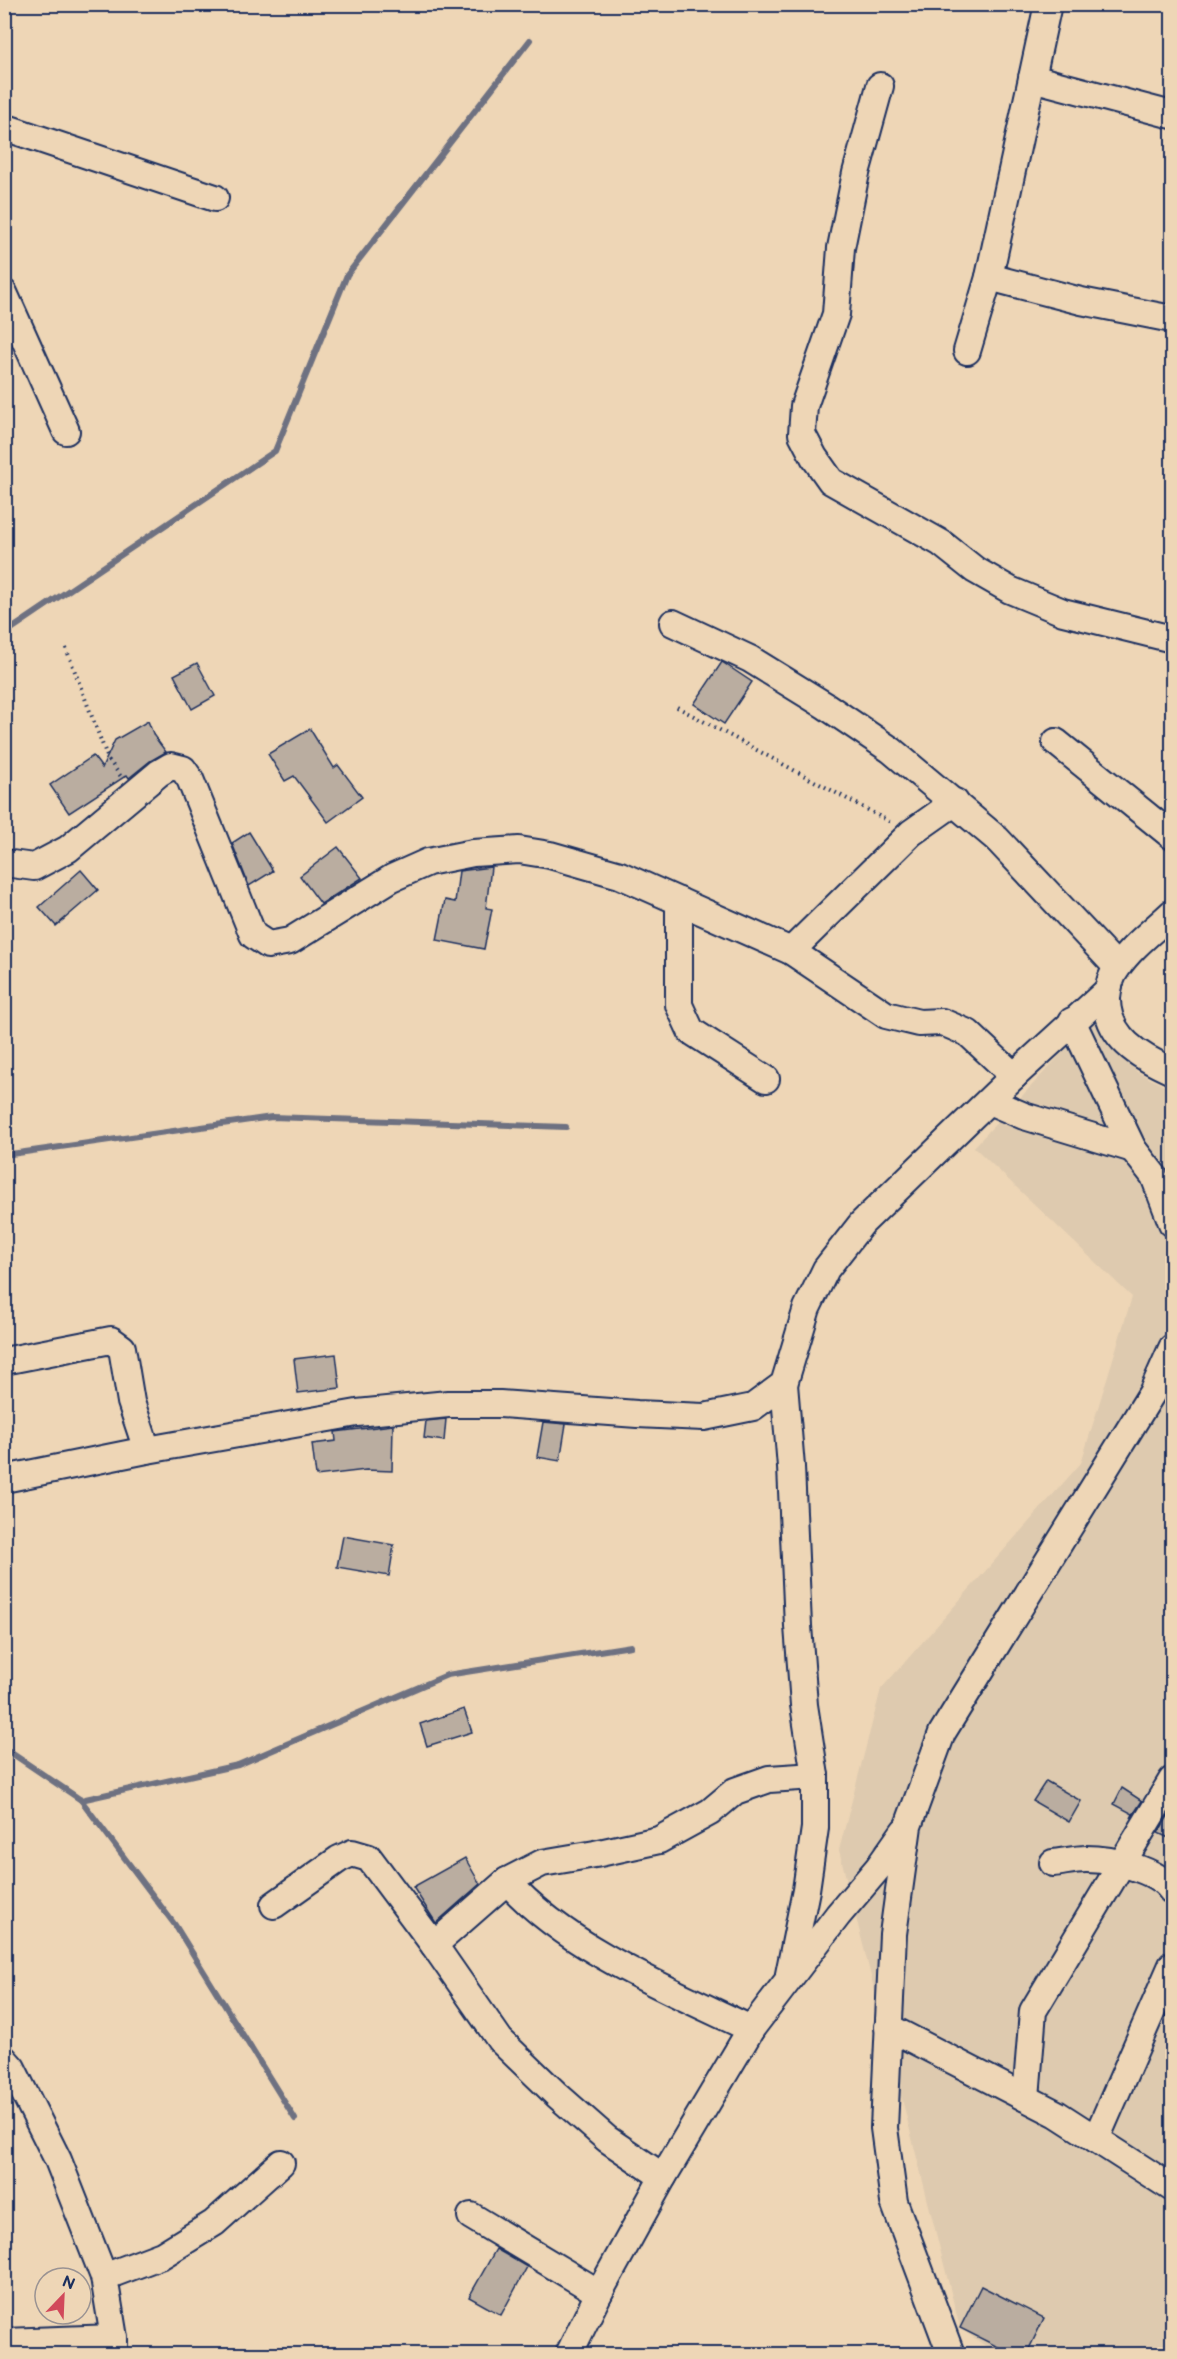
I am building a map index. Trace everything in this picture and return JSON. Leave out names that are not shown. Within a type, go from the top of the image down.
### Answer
[{"type":"street","points":[[967,351],[989,277],[1048,4]]},
{"type":"street","points":[[1032,78],[1173,115]]},
{"type":"street","points":[[880,86],[856,173],[841,248],[836,314],[804,406],[802,434],[814,457],[831,481],[941,543],[975,570],[1010,590],[1063,612],[1173,639]]},
{"type":"street","points":[[4,127],[215,198]]},
{"type":"street","points":[[989,277],[1081,300],[1173,319]]},
{"type":"street","points":[[4,293],[66,431]]},
{"type":"street","points":[[673,623],[750,659],[891,750],[997,839],[1118,967]]},
{"type":"street","points":[[1056,742],[1173,836]]},
{"type":"street","points":[[4,863],[34,867],[68,849],[159,773],[171,766],[183,769],[190,779],[253,935],[268,945],[290,941],[392,878],[429,862],[473,853],[519,850],[550,855],[620,875],[791,951],[886,1016],[919,1023],[942,1022],[968,1033],[1014,1076]]},
{"type":"street","points":[[791,951],[911,833],[955,802]]},
{"type":"street","points":[[679,901],[679,1005],[691,1030],[766,1079]]},
{"type":"street","points":[[1173,913],[1118,967],[1110,979],[1107,991],[1107,1007],[1112,1027],[1121,1040],[1142,1055],[1173,1071]]},
{"type":"street","points":[[789,1978],[815,1828],[815,1776],[804,1705],[791,1467],[784,1384],[807,1308],[825,1269],[862,1223],[1072,1021],[1107,991]]},
{"type":"street","points":[[1072,1021],[1133,1149],[1154,1176],[1173,1223]]},
{"type":"street","points":[[989,1101],[1024,1116],[1133,1149]]},
{"type":"street","points":[[4,1361],[111,1340],[122,1348],[131,1402],[147,1450]]},
{"type":"street","points":[[951,2355],[894,2202],[884,2128],[893,1934],[908,1826],[942,1733],[1152,1393],[1173,1348]]},
{"type":"street","points":[[4,1479],[147,1450],[357,1413],[448,1404],[500,1404],[704,1417],[753,1407],[784,1384]]},
{"type":"street","points":[[434,1945],[507,1881],[542,1863],[659,1840],[710,1812],[735,1791],[769,1779],[815,1776]]},
{"type":"street","points":[[1026,2098],[1033,2011],[1173,1780]]},
{"type":"street","points":[[569,2355],[598,2294],[663,2177],[751,2029],[838,1915],[878,1868],[908,1826]]},
{"type":"street","points":[[274,1905],[339,1859],[352,1853],[369,1858],[434,1945],[500,2040],[607,2139],[663,2177]]},
{"type":"street","points":[[1053,1863],[1087,1859],[1130,1865],[1167,1883],[1173,1891]]},
{"type":"street","points":[[507,1881],[523,1899],[570,1934],[636,1973],[751,2029]]},
{"type":"street","points":[[1096,2139],[1173,1965]]},
{"type":"street","points":[[888,2027],[1057,2114],[1173,2188]]},
{"type":"street","points":[[4,2058],[12,2068],[58,2160],[104,2277],[114,2346],[4,2342]]},
{"type":"street","points":[[104,2277],[162,2255],[214,2223],[281,2163]]},
{"type":"street","points":[[471,2216],[598,2294]]},
{"type":"path","points":[[66,648],[108,759],[134,794]]},
{"type":"path","points":[[677,707],[911,833]]},
{"type":"shaded area","points":[[1093,1020],[1137,1072],[1172,1090],[1172,2354],[997,2354],[960,2328],[839,1850],[881,1689],[1081,1463],[1132,1297],[974,1147]]},
{"type":"building","points":[[722,662],[752,682],[724,724],[694,704]]},
{"type":"building","points":[[197,663],[215,696],[192,709],[174,675]]},
{"type":"building","points":[[148,721],[154,736],[166,752],[150,761],[129,778],[127,775],[69,813],[50,785],[93,756],[102,768],[115,740]]},
{"type":"building","points":[[310,729],[334,768],[338,765],[362,797],[328,822],[294,776],[285,781],[268,754]]},
{"type":"building","points":[[249,832],[273,871],[249,886],[232,843]]},
{"type":"building","points":[[338,847],[362,878],[321,904],[300,876]]},
{"type":"building","points":[[491,867],[486,908],[492,909],[484,949],[437,940],[445,900],[455,902],[459,871]]},
{"type":"building","points":[[81,870],[98,890],[56,926],[39,907]]},
{"type":"building","points":[[336,1354],[340,1388],[298,1393],[294,1359]]},
{"type":"building","points":[[446,1419],[444,1441],[424,1438],[426,1421]]},
{"type":"building","points":[[543,1422],[566,1424],[560,1461],[537,1457]]},
{"type":"building","points":[[393,1425],[392,1471],[366,1470],[316,1476],[312,1444],[336,1441],[335,1432]]},
{"type":"building","points":[[343,1536],[394,1545],[389,1576],[337,1567]]},
{"type":"building","points":[[464,1709],[472,1732],[427,1746],[420,1724]]},
{"type":"building","points":[[1046,1781],[1081,1801],[1069,1822],[1033,1801]]},
{"type":"building","points":[[1122,1788],[1142,1801],[1131,1818],[1133,1814],[1114,1804]]},
{"type":"building","points":[[1168,1816],[1173,1818],[1173,1840],[1158,1833]]},
{"type":"building","points":[[465,1858],[480,1884],[436,1923],[413,1887]]},
{"type":"building","points":[[496,2249],[527,2267],[501,2315],[469,2297]]},
{"type":"building","points":[[981,2286],[1044,2318],[1026,2355],[1014,2355],[960,2328]]},
{"type":"waterway","points":[[4,634],[275,451],[347,275],[530,40]]},
{"type":"waterway","points":[[4,1155],[272,1117],[566,1127]]},
{"type":"waterway","points":[[4,1748],[81,1800],[238,1765],[447,1675],[631,1646]]},
{"type":"waterway","points":[[81,1800],[175,1925],[295,2119]]}]
